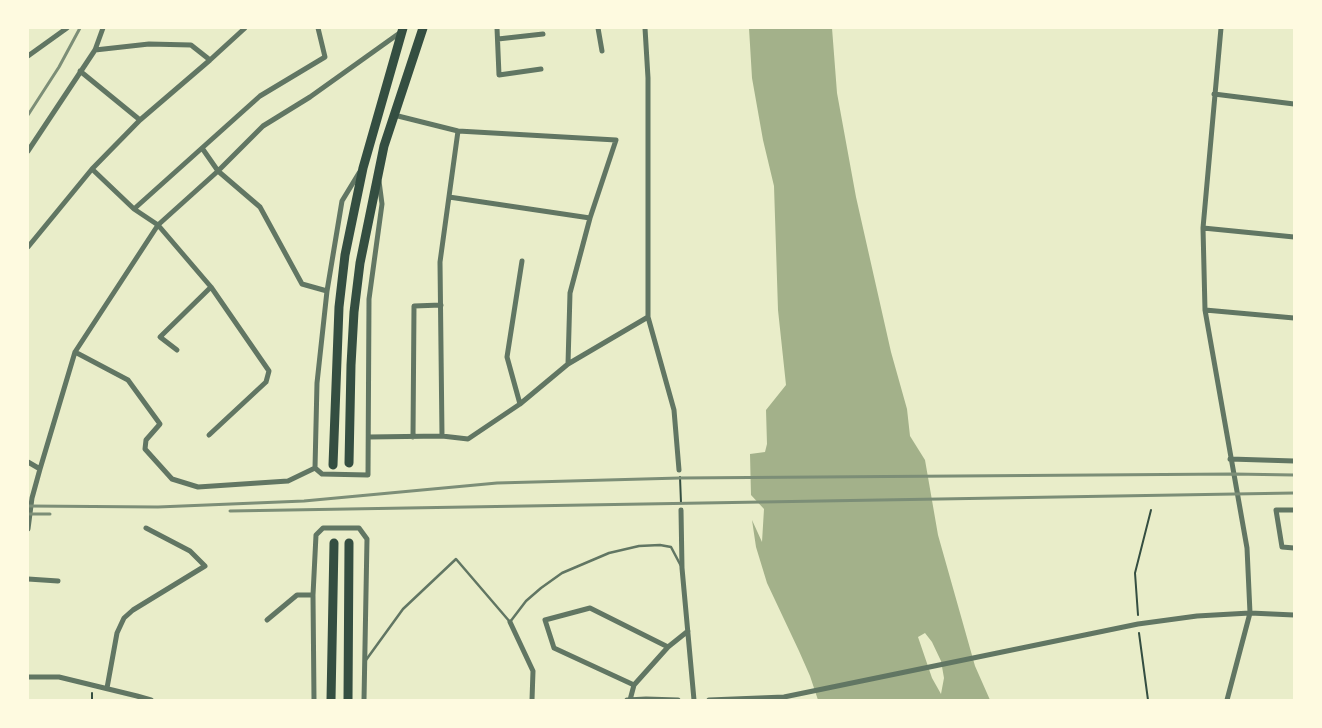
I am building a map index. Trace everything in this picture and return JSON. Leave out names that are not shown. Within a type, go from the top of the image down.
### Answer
[{"type":"highway","points":[[349,463],[351,365],[354,312],[360,263],[378,171],[394,115],[423,28]]},
{"type":"highway","points":[[333,464],[339,307],[345,255],[363,168],[402,30]]},
{"type":"highway","points":[[330,700],[334,543]]},
{"type":"highway","points":[[348,700],[349,543]]},
{"type":"street","points":[[28,56],[67,28]]},
{"type":"street","points":[[28,151],[95,50],[102,28]]},
{"type":"street","points":[[28,247],[92,169],[140,120],[244,28]]},
{"type":"street","points":[[134,208],[260,96],[325,57],[318,28]]},
{"type":"street","points":[[497,28],[499,75],[541,69]]},
{"type":"street","points":[[598,28],[602,51]]},
{"type":"street","points":[[645,28],[648,78],[648,317],[674,410],[679,470]]},
{"type":"street","points":[[1222,28],[1214,94],[1203,228],[1206,310],[1230,459],[1247,548],[1250,613],[1227,700]]},
{"type":"street","points":[[28,529],[30,498],[76,352],[158,225],[218,171],[263,126],[310,97],[402,30]]},
{"type":"street","points":[[498,39],[543,34]]},
{"type":"street","points":[[95,50],[149,44],[191,45],[210,60]]},
{"type":"street","points":[[80,71],[140,120]]},
{"type":"street","points":[[1214,94],[1294,104]]},
{"type":"street","points":[[394,115],[458,131],[616,140],[590,218],[570,293],[568,364]]},
{"type":"street","points":[[442,436],[440,262],[458,131]]},
{"type":"street","points":[[202,148],[218,171],[260,207],[302,284],[326,291]]},
{"type":"street","points":[[315,468],[317,383],[326,291],[342,201],[363,168]]},
{"type":"street","points":[[92,169],[134,208],[158,225],[211,287],[269,371],[266,382],[209,435]]},
{"type":"street","points":[[315,468],[322,474],[368,475],[369,299],[382,204],[378,171]]},
{"type":"street","points":[[449,197],[590,218]]},
{"type":"street","points":[[1203,228],[1294,237]]},
{"type":"street","points":[[520,404],[507,357],[522,261]]},
{"type":"street","points":[[177,350],[160,337],[211,287]]},
{"type":"street","points":[[413,437],[414,306],[441,305]]},
{"type":"street","points":[[1206,310],[1294,318]]},
{"type":"street","points":[[369,437],[442,436],[468,439],[520,404],[568,364],[648,317]]},
{"type":"street","points":[[76,352],[128,380],[160,424],[146,440],[145,449],[172,478],[198,486],[288,481],[315,468]]},
{"type":"street","points":[[1230,459],[1294,461]]},
{"type":"street","points":[[28,462],[40,469]]},
{"type":"street","points":[[681,507],[682,568],[694,700]]},
{"type":"street","points":[[1294,510],[1276,510],[1282,547],[1294,548]]},
{"type":"street","points":[[106,688],[117,633],[124,618],[133,610],[205,566],[190,552],[146,528]]},
{"type":"street","points":[[314,700],[313,595],[316,535],[322,528],[360,528],[367,539],[364,700]]},
{"type":"street","points":[[28,579],[58,581]]},
{"type":"street","points":[[267,620],[297,595],[313,595]]},
{"type":"street","points":[[634,685],[554,648],[545,620],[590,608],[668,647]]},
{"type":"street","points":[[709,700],[784,699],[810,691],[1135,624],[1197,616],[1250,613],[1294,615]]},
{"type":"street","points":[[510,622],[532,671],[532,700]]},
{"type":"street","points":[[678,700],[629,700],[634,685],[668,647],[688,631]]},
{"type":"street","points":[[28,677],[59,677],[151,700]]},
{"type":"lane","points":[[365,661],[403,609],[456,559],[510,622],[526,601],[562,573],[609,553],[639,546],[660,545],[671,547],[682,568]]},
{"type":"path","points":[[679,470],[681,507]]},
{"type":"path","points":[[1148,700],[1135,624],[1136,573],[1151,510]]},
{"type":"path","points":[[28,700],[76,700]]},
{"type":"shaded area","points":[[749,28],[832,28],[837,93],[856,197],[891,352],[907,409],[910,436],[925,460],[938,535],[975,666],[990,700],[818,700],[810,676],[767,583],[756,547],[752,520],[762,542],[764,509],[751,495],[750,454],[765,452],[767,444],[766,410],[786,385],[778,310],[774,186],[763,140],[752,78]],"holes":[[[925,633],[932,642],[941,661],[944,678],[941,694],[932,678],[918,637]]]},
{"type":"railway","points":[[28,115],[59,67],[80,28]]},
{"type":"railway","points":[[28,506],[158,507],[304,501],[497,483],[680,478],[1294,475]]},
{"type":"railway","points":[[230,511],[1294,493]]},
{"type":"railway","points":[[28,514],[50,514]]}]
